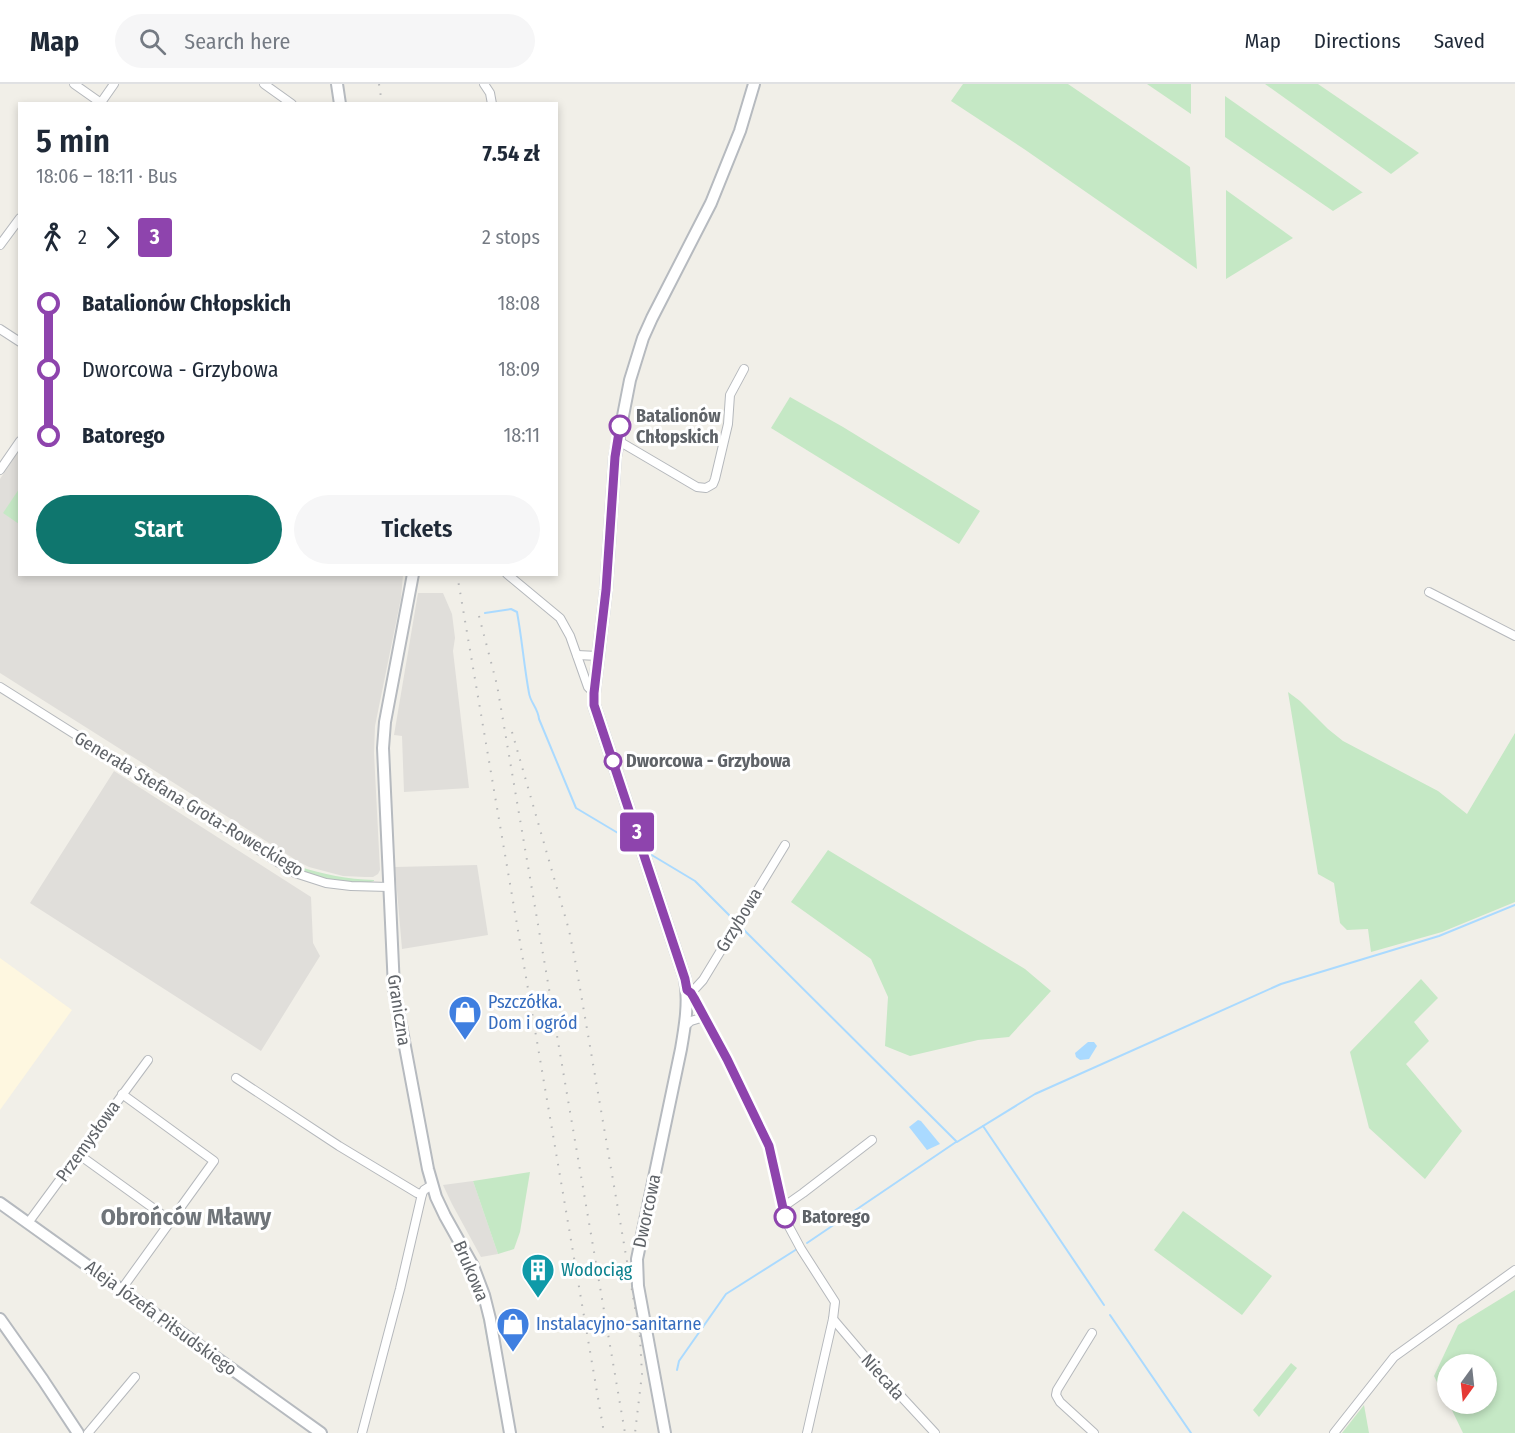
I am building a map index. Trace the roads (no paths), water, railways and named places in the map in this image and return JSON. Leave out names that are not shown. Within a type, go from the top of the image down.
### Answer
[{"type":"street","points":[[74,84],[102,102],[114,84]]},
{"type":"street","points":[[264,84],[289,102]]},
{"type":"street","points":[[337,84],[340,102]]},
{"type":"street","points":[[484,84],[490,93],[492,102]]},
{"type":"street","points":[[594,693],[606,590],[617,440],[630,380],[652,318],[711,204],[740,131],[754,84]]},
{"type":"street","points":[[0,245],[18,221]]},
{"type":"street","points":[[0,329],[18,341]]},
{"type":"street","points":[[617,440],[697,487],[710,486],[716,479],[718,471],[728,424],[730,396],[744,369]]},
{"type":"street","points":[[0,470],[18,444]]},
{"type":"street","name":"Graniczna","points":[[413,576],[385,722],[383,748],[394,988],[432,1185]]},
{"type":"street","points":[[509,576],[560,618],[570,636],[588,687],[594,693]]},
{"type":"street","points":[[1429,592],[1515,636]]},
{"type":"street","points":[[577,655],[598,656]]},
{"type":"street","name":"Generała Stefana Grota-Roweckiego","points":[[0,687],[295,873],[326,883],[389,887]]},
{"type":"street","name":"Dworcowa","points":[[594,693],[594,705],[689,991],[685,1026],[637,1259],[638,1286],[665,1433]]},
{"type":"street","name":"Grzybowa","points":[[689,991],[703,980],[785,845]]},
{"type":"street","points":[[689,991],[727,1059],[769,1146],[787,1223],[835,1302],[807,1433]]},
{"type":"street","points":[[685,1026],[691,1021],[704,1017]]},
{"type":"street","name":"Przemysłowa","points":[[28,1223],[148,1060]]},
{"type":"street","points":[[236,1078],[339,1146],[422,1194]]},
{"type":"street","points":[[121,1290],[214,1161],[122,1094]]},
{"type":"street","points":[[783,1207],[872,1140]]},
{"type":"street","points":[[78,1154],[171,1221]]},
{"type":"street","points":[[362,1433],[422,1194],[432,1185]]},
{"type":"street","name":"Brukowa","points":[[432,1185],[445,1216],[473,1266],[484,1295],[510,1433]]},
{"type":"street","name":"Aleja Józefa Piłsudskiego","points":[[0,1203],[321,1433]]},
{"type":"street","points":[[1334,1433],[1394,1357],[1515,1270]]},
{"type":"street","points":[[0,1319],[78,1433]]},
{"type":"street","name":"Niecała","points":[[833,1319],[935,1433]]},
{"type":"street","points":[[1092,1333],[1056,1395],[1060,1402],[1094,1433]]},
{"type":"street","points":[[88,1433],[135,1377]]},
{"type":"water","points":[[1088,1042],[1094,1042],[1097,1046],[1089,1059],[1080,1060],[1075,1053]]},
{"type":"water","points":[[918,1120],[940,1144],[927,1150],[909,1127]]},
{"type":"waterway","points":[[485,613],[511,609],[517,612],[530,696],[576,808],[633,842]]},
{"type":"waterway","points":[[650,854],[695,881],[734,920]]},
{"type":"waterway","points":[[742,928],[957,1142],[1035,1094],[1281,984],[1439,936],[1515,905]]},
{"type":"waterway","points":[[983,1126],[1104,1305]]},
{"type":"waterway","points":[[807,1243],[956,1142]]},
{"type":"waterway","points":[[677,1370],[679,1361],[726,1294],[797,1249]]},
{"type":"waterway","points":[[1110,1315],[1191,1433]]},
{"type":"railway","points":[[379,84],[382,102]]},
{"type":"railway","points":[[457,576],[604,1433]]},
{"type":"railway","points":[[479,616],[497,685],[625,1433]]},
{"type":"railway","points":[[512,732],[569,930],[576,965],[640,1337],[642,1374],[635,1433]]},
{"type":"place","name":"Batalionów Chłopskich","points":[[620,426]]},
{"type":"place","name":"Dworcowa - Grzybowa","points":[[613,761]]},
{"type":"place","name":"Pszczółka. Dom i ogród","points":[[465,1041]]},
{"type":"place","name":"Batorego","points":[[785,1217]]},
{"type":"place","name":"Wodociąg","points":[[538,1299]]},
{"type":"place","name":"Instalacyjno-sanitarne","points":[[513,1353]]},
{"type":"district","name":"Obrońców Mławy","points":[[186,1217]]}]
